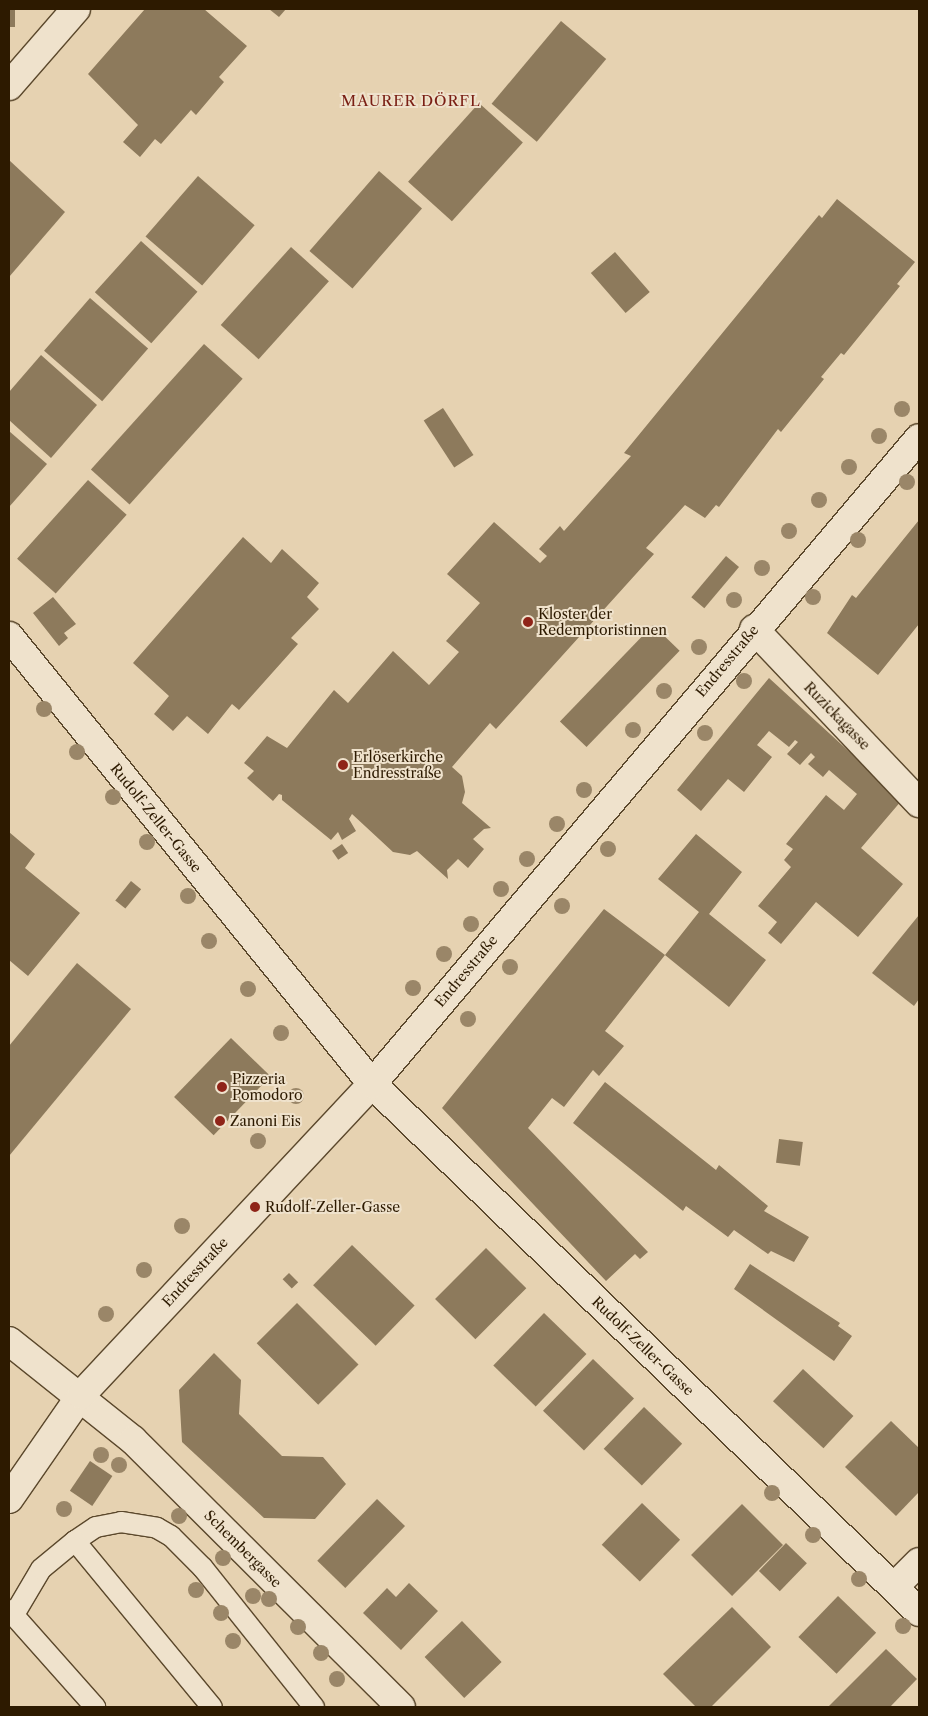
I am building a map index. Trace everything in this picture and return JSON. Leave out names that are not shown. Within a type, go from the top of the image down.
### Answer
[{"type":"street","points":[[9,86],[76,9]]},
{"type":"street","name":"Endresstraße","points":[[9,1499],[81,1395],[372,1084],[754,629],[919,438]]},
{"type":"street","name":"Ruzickagasse","points":[[754,629],[919,803]]},
{"type":"street","name":"Rudolf-Zeller-Gasse","points":[[9,636],[372,1084],[919,1612]]},
{"type":"street","name":"Schembergasse","points":[[9,1341],[81,1395],[133,1440],[402,1707]]},
{"type":"street","points":[[894,1587],[919,1562]]},
{"type":"lane","points":[[95,1707],[12,1612],[41,1569],[75,1541],[96,1527],[121,1522],[157,1528],[171,1536],[203,1568],[314,1707]]},
{"type":"lane","points":[[75,1541],[212,1707]]},
{"type":"building","points":[[9,9],[15,9],[15,27],[9,27]]},
{"type":"building","points":[[145,9],[204,9],[247,46],[219,77],[224,82],[196,115],[191,110],[161,144],[155,139],[140,157],[123,142],[138,125],[88,74]]},
{"type":"building","points":[[269,9],[286,9],[279,17]]},
{"type":"building","points":[[561,21],[606,59],[537,142],[492,104]]},
{"type":"building","points":[[479,103],[523,142],[452,221],[408,182]]},
{"type":"building","points":[[9,160],[65,212],[9,277]]},
{"type":"building","points":[[379,171],[422,208],[352,288],[309,251]]},
{"type":"building","points":[[198,176],[255,225],[202,286],[146,236]]},
{"type":"building","points":[[837,199],[915,262],[897,284],[900,286],[844,355],[841,353],[821,377],[824,379],[781,432],[778,429],[719,507],[716,505],[705,518],[685,505],[646,548],[654,554],[496,729],[490,723],[452,767],[462,776],[465,792],[462,803],[491,828],[484,829],[473,839],[484,849],[468,868],[458,859],[447,870],[448,879],[417,851],[410,855],[393,852],[352,814],[349,819],[356,831],[342,840],[338,832],[331,840],[282,800],[282,795],[279,794],[273,801],[247,778],[254,771],[244,763],[267,736],[287,748],[334,690],[348,703],[393,651],[429,685],[459,652],[446,641],[480,603],[447,574],[494,522],[540,563],[547,556],[539,549],[560,526],[564,531],[631,456],[624,453],[819,215],[822,218]]},
{"type":"building","points":[[141,241],[197,292],[151,343],[95,292]]},
{"type":"building","points":[[291,247],[329,281],[259,359],[221,325]]},
{"type":"building","points":[[615,252],[650,292],[626,313],[591,273]]},
{"type":"building","points":[[90,298],[148,349],[102,401],[44,351]]},
{"type":"building","points":[[204,344],[243,379],[130,504],[91,470]]},
{"type":"building","points":[[41,355],[97,405],[51,458],[9,420],[9,392]]},
{"type":"building","points":[[443,408],[473,455],[454,467],[424,421]]},
{"type":"building","points":[[9,431],[47,464],[9,507]]},
{"type":"building","points":[[88,480],[127,515],[56,594],[17,559]]},
{"type":"building","points":[[919,520],[919,624],[878,675],[827,633],[852,595],[856,598]]},
{"type":"building","points":[[243,537],[271,563],[282,549],[319,583],[307,597],[319,609],[291,638],[298,644],[239,710],[232,704],[208,734],[187,716],[173,731],[154,714],[169,696],[133,663]]},
{"type":"building","points":[[726,556],[739,567],[704,608],[691,597]]},
{"type":"building","points":[[53,597],[76,624],[64,633],[68,638],[59,646],[33,613]]},
{"type":"building","points":[[653,625],[680,651],[587,747],[560,721]]},
{"type":"building","points":[[769,678],[902,800],[861,848],[903,884],[858,937],[816,902],[781,944],[768,933],[777,922],[758,906],[791,867],[784,860],[793,849],[786,844],[826,795],[844,810],[857,794],[829,770],[823,777],[808,764],[815,757],[811,753],[800,765],[787,754],[798,742],[795,740],[789,747],[769,731],[757,745],[772,757],[744,792],[728,779],[701,811],[677,790]]},
{"type":"building","points":[[9,832],[35,854],[25,868],[80,913],[28,976],[9,960]]},
{"type":"building","points":[[696,834],[742,872],[709,914],[766,960],[729,1007],[665,955],[699,912],[658,879]]},
{"type":"building","points":[[342,844],[348,853],[338,860],[332,851]]},
{"type":"building","points":[[131,881],[141,889],[125,909],[115,900]]},
{"type":"building","points":[[604,909],[665,955],[605,1031],[624,1046],[599,1076],[593,1070],[564,1107],[552,1098],[528,1128],[648,1252],[640,1259],[635,1254],[606,1281],[442,1108]]},
{"type":"building","points":[[919,915],[919,999],[914,1006],[872,973]]},
{"type":"building","points":[[77,963],[131,1009],[9,1156],[9,1046]]},
{"type":"building","name":"Pizzeria Pomodoro","points":[[231,1038],[271,1076],[214,1135],[174,1097]]},
{"type":"building","points":[[605,1082],[716,1170],[719,1165],[768,1206],[764,1211],[809,1237],[794,1262],[771,1251],[768,1254],[734,1230],[728,1237],[686,1206],[683,1211],[573,1123]]},
{"type":"building","points":[[779,1139],[803,1142],[800,1166],[776,1163]]},
{"type":"building","points":[[352,1245],[415,1305],[376,1346],[313,1285]]},
{"type":"building","points":[[486,1248],[526,1288],[475,1339],[435,1299]]},
{"type":"building","points":[[750,1264],[840,1323],[838,1326],[852,1336],[834,1361],[734,1289]]},
{"type":"building","points":[[289,1273],[298,1282],[292,1289],[283,1279]]},
{"type":"building","points":[[297,1303],[359,1365],[318,1405],[257,1343]]},
{"type":"building","points":[[544,1313],[586,1354],[536,1406],[493,1366]]},
{"type":"building","points":[[214,1353],[241,1380],[239,1414],[282,1456],[323,1457],[346,1484],[315,1519],[264,1518],[182,1442],[179,1390]]},
{"type":"building","points":[[593,1359],[634,1399],[584,1450],[543,1411]]},
{"type":"building","points":[[803,1369],[853,1416],[823,1448],[773,1401]]},
{"type":"building","points":[[644,1407],[682,1444],[642,1486],[604,1449]]},
{"type":"building","points":[[891,1421],[919,1448],[919,1492],[896,1516],[845,1467]]},
{"type":"building","points":[[90,1461],[112,1476],[92,1506],[70,1491]]},
{"type":"building","points":[[377,1499],[405,1526],[345,1588],[317,1561]]},
{"type":"building","points":[[642,1503],[680,1540],[640,1582],[602,1545]]},
{"type":"building","points":[[742,1504],[783,1545],[732,1596],[691,1555]]},
{"type":"building","points":[[786,1543],[807,1563],[780,1591],[759,1571]]},
{"type":"building","points":[[409,1583],[438,1611],[401,1650],[363,1613],[387,1588],[396,1597]]},
{"type":"building","points":[[838,1596],[876,1633],[837,1674],[798,1637]]},
{"type":"building","points":[[732,1607],[771,1647],[711,1707],[696,1707],[663,1674]]},
{"type":"building","points":[[462,1621],[502,1662],[464,1698],[425,1657]]},
{"type":"building","points":[[886,1649],[917,1679],[890,1707],[828,1707]]},
{"type":"place","name":"Kloster der Redemptoristinnen","points":[[528,622]]},
{"type":"place","name":"Erlöserkirche Endresstraße","points":[[343,765]]},
{"type":"place","name":"Pizzeria Pomodoro","points":[[222,1087]]},
{"type":"place","name":"Zanoni Eis","points":[[220,1121]]},
{"type":"place","name":"Rudolf-Zeller-Gasse","points":[[255,1207]]},
{"type":"district","name":"MAURER DÖRFL","points":[[411,101]]}]
